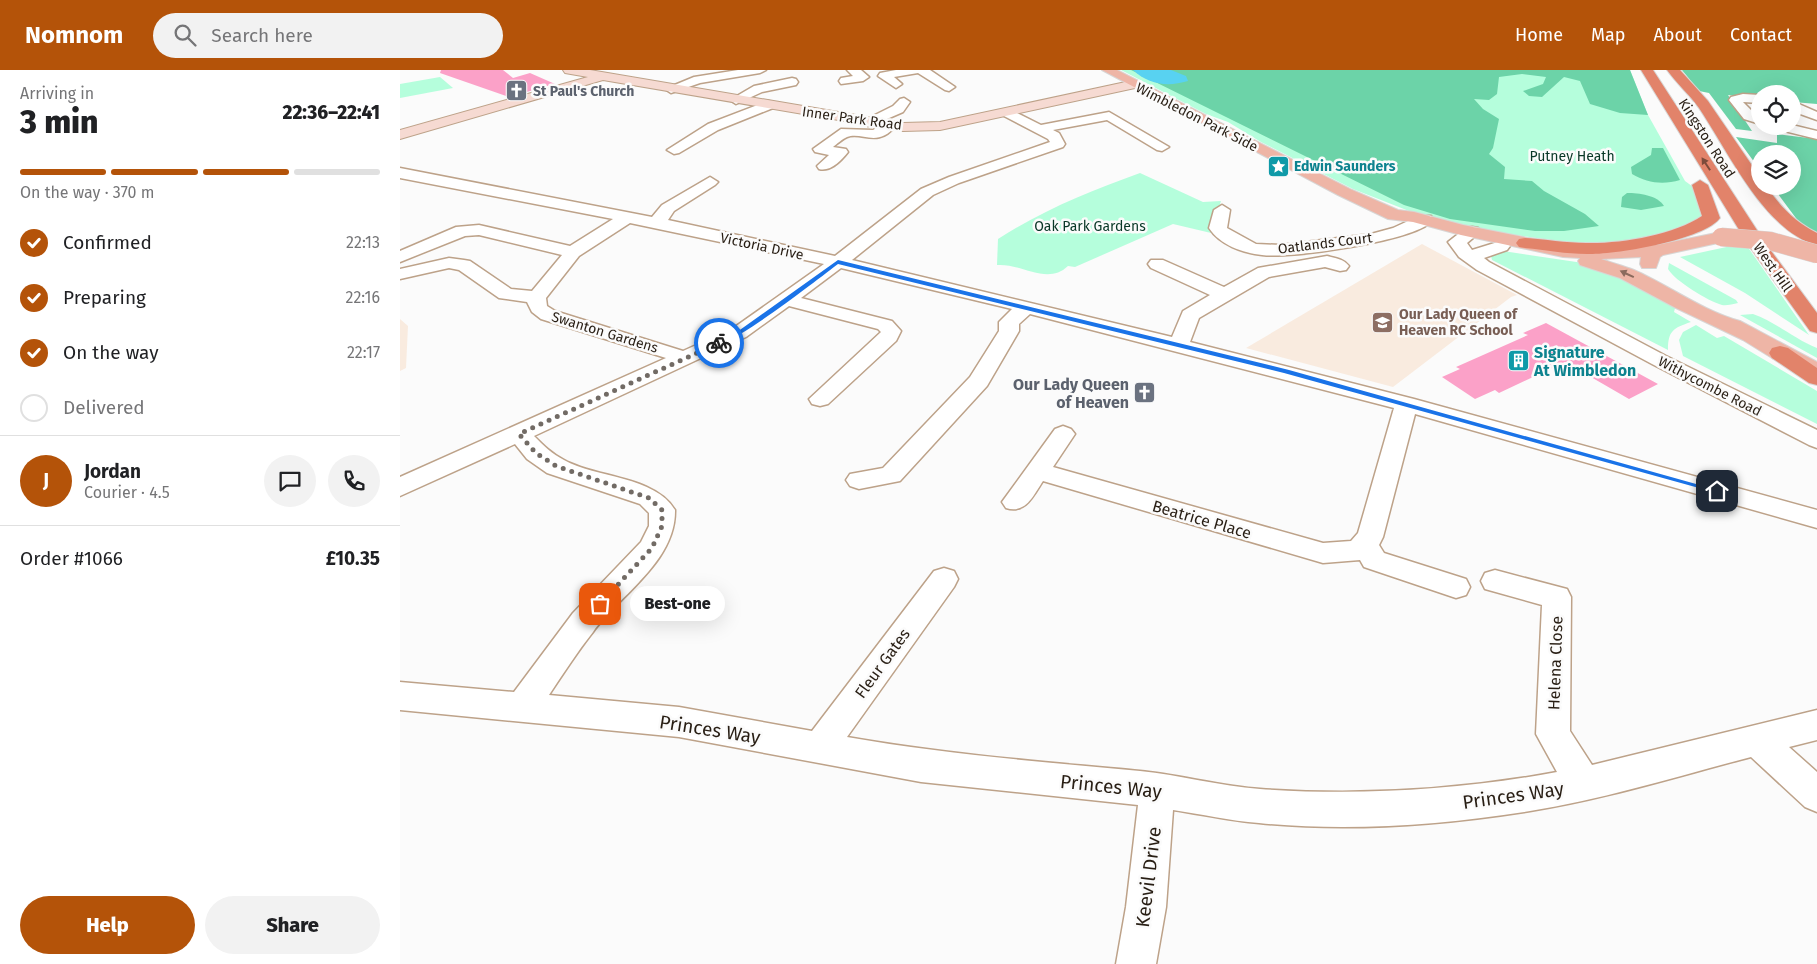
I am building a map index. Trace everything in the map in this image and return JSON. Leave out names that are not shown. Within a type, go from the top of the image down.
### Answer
[{"type":"highway","points":[[1638,70],[1644,90],[1653,107]]},
{"type":"highway","name":"Kingston Road","points":[[1646,70],[1742,205]]},
{"type":"highway","name":"Kingston Road","points":[[1662,70],[1725,166]]},
{"type":"highway","points":[[1673,70],[1703,104],[1774,210],[1792,227],[1817,240]]},
{"type":"highway","points":[[1525,243],[1584,249],[1611,248],[1697,228],[1710,218],[1698,181],[1714,202],[1719,220],[1714,229],[1701,240]]},
{"type":"highway","name":"West Hill","points":[[1742,205],[1817,297]]},
{"type":"highway","name":"West Hill","points":[[1742,205],[1758,246],[1817,327]]},
{"type":"highway","points":[[1774,210],[1778,222],[1784,229],[1817,248]]},
{"type":"highway","points":[[1780,353],[1817,378]]},
{"type":"main road","name":"Wimbledon Park Side","points":[[1108,70],[1344,192],[1394,215],[1402,224],[1419,224],[1465,236]]},
{"type":"main road","points":[[1465,236],[1595,254],[1657,252],[1701,240],[1721,237],[1756,238],[1789,244],[1817,254]]},
{"type":"main road","points":[[1465,236],[1501,246],[1578,259],[1613,268],[1749,335]]},
{"type":"main road","points":[[1657,252],[1648,259],[1649,268],[1659,278],[1749,335],[1817,371]]},
{"type":"street","points":[[671,89],[698,80],[760,70]]},
{"type":"street","points":[[845,81],[863,78],[853,70]]},
{"type":"street","points":[[896,84],[884,76],[914,70]]},
{"type":"street","points":[[922,70],[949,87]]},
{"type":"street","name":"Inner Park Road","points":[[579,71],[602,77],[889,125],[940,126],[1135,84]]},
{"type":"street","points":[[400,135],[602,77]]},
{"type":"street","points":[[736,100],[758,89],[792,82]]},
{"type":"street","points":[[1751,98],[1736,100],[1751,117]]},
{"type":"street","points":[[868,122],[898,109],[904,102]]},
{"type":"street","points":[[674,150],[713,127],[768,105]]},
{"type":"street","points":[[1801,111],[1817,116]]},
{"type":"street","points":[[400,487],[740,333],[838,262],[927,192],[954,180],[1058,144],[1054,136],[1009,112]]},
{"type":"street","points":[[1039,129],[1109,116],[1162,147]]},
{"type":"street","points":[[824,166],[842,152],[820,150],[846,132],[874,135],[882,133],[889,125]]},
{"type":"street","points":[[1801,131],[1817,135]]},
{"type":"street","name":"Victoria Drive","points":[[400,173],[628,217],[838,262],[1179,345],[1406,404],[1817,519]]},
{"type":"street","points":[[654,223],[661,219],[668,208],[710,182]]},
{"type":"street","name":"Oatlands Court","points":[[1222,210],[1217,228],[1222,234],[1262,250],[1289,250],[1351,242],[1419,224]]},
{"type":"street","name":"Swanton Gardens","points":[[628,217],[573,252],[537,297],[536,304],[538,310],[548,315],[670,352],[683,359]]},
{"type":"street","points":[[400,257],[462,231],[479,230],[573,252]]},
{"type":"street","name":"Withycombe Road","points":[[1465,236],[1461,249],[1484,266],[1817,440]]},
{"type":"street","points":[[1474,257],[1483,251],[1501,246]]},
{"type":"street","points":[[1177,254],[1149,268],[1223,294]]},
{"type":"street","points":[[1179,345],[1190,315],[1223,294],[1264,272],[1327,261],[1340,266]]},
{"type":"street","name":"Swanton Gardens","points":[[400,274],[449,262],[464,265],[506,294],[537,297]]},
{"type":"street","points":[[787,300],[885,325],[891,331],[889,337],[820,399]]},
{"type":"street","points":[[858,480],[891,475],[979,381],[1009,331],[1009,322],[1025,308]]},
{"type":"street","points":[[1406,404],[1370,537],[1365,544],[1374,560],[1456,587]]},
{"type":"street","points":[[519,434],[536,453],[556,466],[649,498],[662,510],[662,526],[652,548],[583,622],[522,707]]},
{"type":"street","points":[[1015,502],[1063,434]]},
{"type":"street","name":"Beatrice Place","points":[[1038,471],[1323,554],[1358,551],[1365,544]]},
{"type":"street","name":"Fleur Gates","points":[[820,747],[944,579]]},
{"type":"street","name":"Helena Close","points":[[1495,581],[1557,597],[1553,734],[1584,784]]},
{"type":"street","name":"Princes Way","points":[[400,696],[679,722],[921,766],[1158,790],[1259,806],[1364,809],[1444,804],[1531,794],[1584,784],[1757,741],[1817,724]]},
{"type":"street","points":[[1757,741],[1817,795]]},
{"type":"street","name":"Keevil Drive","points":[[1136,964],[1146,907],[1158,790]]},
{"type":"shaded area","name":"Our Lady Queen of Heaven RC School","points":[[1422,244],[1517,295],[1511,297],[1393,387],[1246,348]]},
{"type":"shaded area","points":[[400,319],[408,326],[406,368],[400,371]]},
{"type":"green space","name":"Putney Heath","points":[[1121,70],[1630,70],[1648,115],[1685,181],[1696,189],[1705,216],[1693,226],[1601,247],[1458,225],[1409,211],[1353,189],[1261,142],[1228,122],[1206,114]]},
{"type":"green space","name":"Putney Heath","points":[[1131,70],[1630,70],[1648,115],[1620,113],[1590,104],[1580,81],[1564,77],[1542,97],[1529,96],[1523,91],[1543,84],[1546,77],[1522,74],[1499,77],[1497,94],[1489,100],[1474,99],[1483,109],[1499,119],[1493,148],[1489,154],[1505,167],[1504,179],[1532,181],[1544,191],[1585,214],[1599,226],[1564,231],[1535,231],[1450,219],[1404,205]]},
{"type":"green space","points":[[1682,70],[1817,70],[1817,104],[1801,103],[1801,85],[1751,85],[1751,98],[1728,95],[1751,131],[1736,129],[1709,93],[1699,91]]},
{"type":"green space","points":[[440,77],[453,88],[400,98],[400,84]]},
{"type":"green space","points":[[1777,135],[1817,139],[1817,234],[1801,225],[1779,195],[1801,195],[1801,145],[1751,145],[1751,158],[1736,137],[1777,143]]},
{"type":"green space","points":[[1652,148],[1663,148],[1680,180],[1655,182],[1632,174],[1631,167],[1651,155]]},
{"type":"green space","name":"Oak Park Gardens","points":[[1140,173],[1203,202],[1221,201],[1211,233],[1173,224],[1075,267],[1068,266],[1060,272],[1052,274],[997,265],[998,239],[1032,219],[1067,202]]},
{"type":"green space","points":[[1627,193],[1652,197],[1664,206],[1641,210],[1621,207],[1622,197]]},
{"type":"green space","points":[[1745,243],[1809,335],[1745,293],[1680,257]]},
{"type":"green space","points":[[1503,251],[1590,264],[1626,277],[1675,308],[1674,312],[1691,322],[1673,331],[1669,338],[1668,350],[1492,260],[1491,256]]},
{"type":"green space","points":[[1669,263],[1736,300],[1738,303],[1722,305],[1701,295],[1684,285],[1672,274],[1668,269]]},
{"type":"green space","points":[[1753,314],[1817,348],[1817,358],[1740,315]]},
{"type":"green space","points":[[1696,325],[1717,338],[1724,336],[1817,391],[1817,424],[1683,356],[1679,340],[1683,332]]},
{"type":"water","points":[[1133,70],[1171,70],[1186,76],[1188,81],[1173,84],[1152,82]]},
{"type":"building","points":[[441,70],[503,70],[513,78],[530,73],[555,84],[509,97],[440,73]]},
{"type":"building","name":"Signature At Wimbledon","points":[[1546,323],[1658,384],[1629,399],[1565,362],[1499,393],[1495,390],[1475,399],[1442,377],[1460,369],[1456,367],[1528,335],[1523,333]]},
{"type":"way so far","points":[[600,604],[652,548],[662,526],[662,510],[649,498],[556,466],[536,453],[519,434],[719,343]]},
{"type":"place","name":"St Paul's Church","points":[[517,91]]},
{"type":"place","name":"Edwin Saunders","points":[[1278,166]]},
{"type":"place","name":"Our Lady Queen of Heaven RC School","points":[[1383,322]]},
{"type":"place","name":"Signature At Wimbledon","points":[[1518,361]]},
{"type":"place","name":"Our Lady Queen of Heaven","points":[[1145,393]]},
{"type":"place","name":"Best-one","points":[[600,604]]},
{"type":"route","points":[[719,343],[740,333],[838,262],[1286,372],[1567,448],[1717,491]]}]
